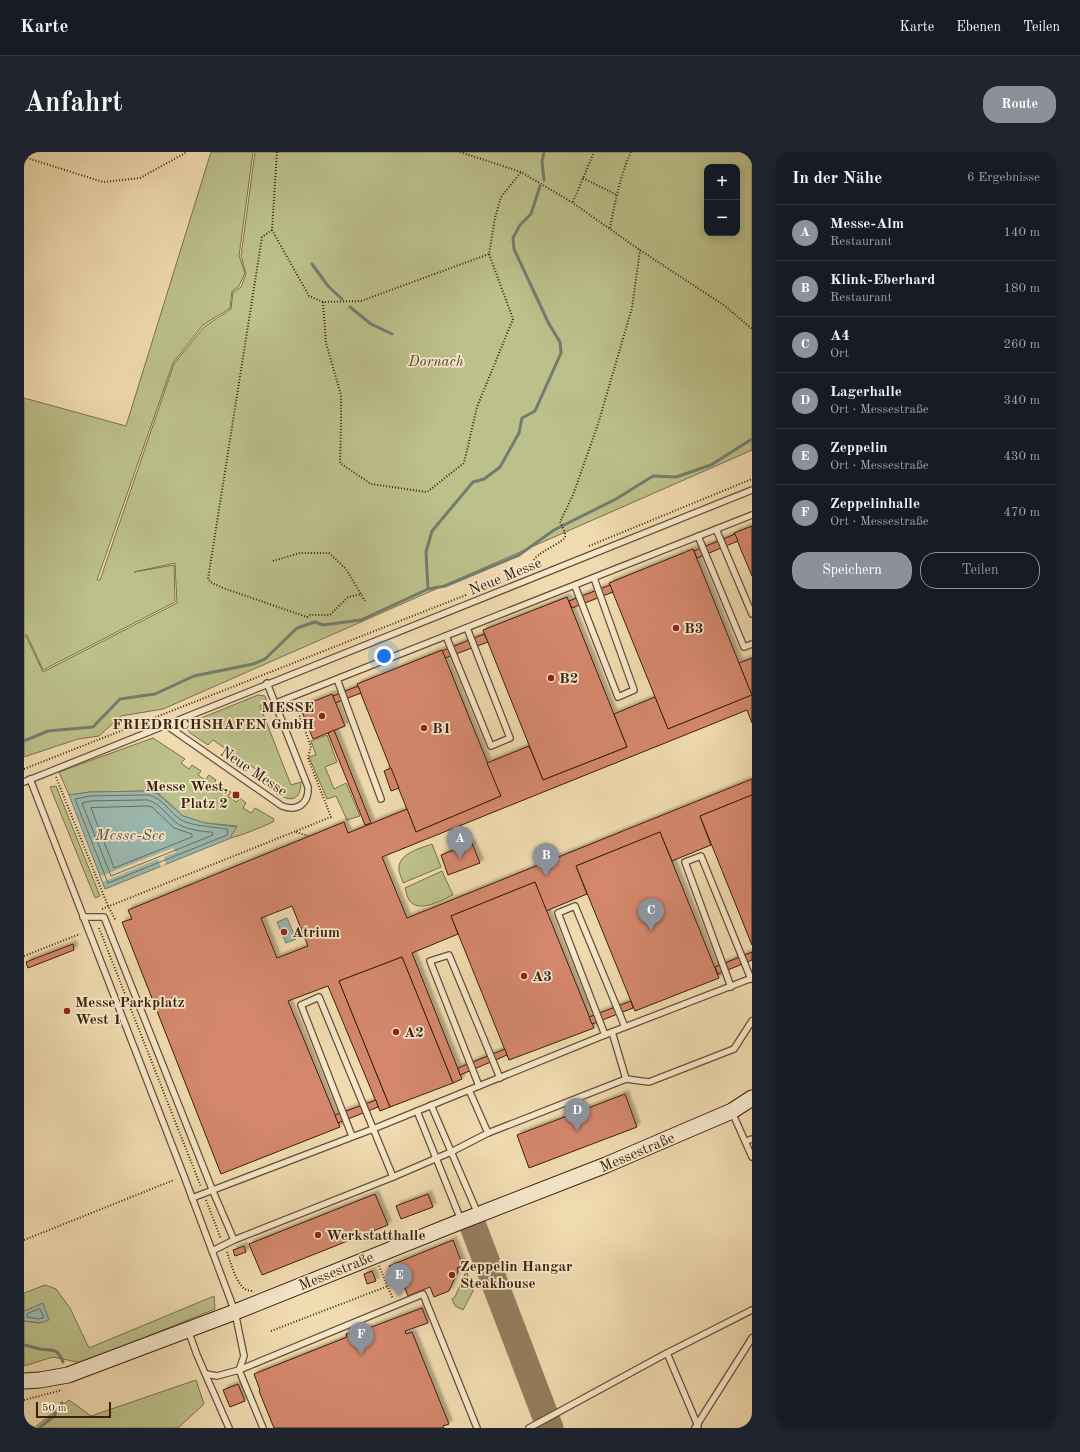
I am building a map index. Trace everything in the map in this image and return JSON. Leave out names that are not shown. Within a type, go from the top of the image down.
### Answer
[{"type":"street","name":"Messestraße","points":[[24,1380],[40,1380],[68,1375],[235,1312],[606,1165],[732,1112],[752,1098]]},
{"type":"lane","name":"Neue Messe","points":[[24,782],[267,683],[752,490]]},
{"type":"lane","points":[[276,703],[752,515]]},
{"type":"lane","points":[[716,529],[752,614]]},
{"type":"lane","points":[[698,536],[744,647],[752,644]]},
{"type":"lane","points":[[574,586],[618,696],[634,690],[594,578]]},
{"type":"lane","points":[[446,636],[491,746],[510,738],[467,628]]},
{"type":"lane","points":[[337,680],[381,799]]},
{"type":"lane","name":"Neue Messe","points":[[166,725],[282,806],[295,808],[306,800],[308,787],[267,683]]},
{"type":"lane","points":[[30,779],[235,1312],[244,1356],[239,1370],[263,1428]]},
{"type":"lane","points":[[192,1198],[212,1189],[373,1129],[612,1032],[625,1027],[731,987],[752,979],[701,856],[684,862],[731,987]]},
{"type":"lane","points":[[605,1035],[558,913],[575,906],[625,1027]]},
{"type":"lane","points":[[83,917],[104,917],[212,1189],[234,1240]]},
{"type":"lane","points":[[479,1086],[430,961],[449,955],[500,1078]]},
{"type":"lane","points":[[352,1136],[301,1005],[319,997],[393,1177]]},
{"type":"lane","points":[[212,1251],[234,1240],[436,1159],[488,1133],[626,1079],[649,1082],[734,1049],[752,1021]]},
{"type":"lane","points":[[612,1032],[626,1079]]},
{"type":"lane","points":[[470,1090],[488,1133]]},
{"type":"lane","points":[[430,1105],[458,1170],[470,1219]]},
{"type":"lane","points":[[417,1111],[436,1159],[470,1219]]},
{"type":"lane","points":[[732,1112],[752,1157]]},
{"type":"lane","points":[[746,1142],[752,1139]]},
{"type":"lane","points":[[206,1374],[217,1376],[239,1370],[423,1294],[477,1428]]},
{"type":"lane","points":[[529,1428],[667,1353],[752,1310]]},
{"type":"lane","points":[[188,1330],[197,1355],[229,1428]]},
{"type":"lane","points":[[697,1427],[752,1338]]},
{"type":"lane","points":[[667,1353],[697,1427]]},
{"type":"path","points":[[24,157],[103,182],[140,178],[187,152]]},
{"type":"path","points":[[277,152],[272,230],[309,296],[323,302],[360,301],[489,254]]},
{"type":"path","points":[[460,152],[521,172],[573,203],[640,250],[725,306],[752,329]]},
{"type":"path","points":[[573,203],[594,152]]},
{"type":"path","points":[[610,228],[617,195],[631,152]]},
{"type":"path","points":[[323,302],[326,343],[341,395],[342,424],[340,463],[371,484],[427,492],[464,463],[477,407],[513,319],[489,254],[495,218],[501,197],[521,172]]},
{"type":"path","points":[[582,178],[617,195]]},
{"type":"path","points":[[272,230],[262,237],[208,579],[212,583],[223,588],[307,617],[310,615],[330,615],[348,597],[362,594]]},
{"type":"path","points":[[535,568],[528,571],[538,555],[561,542],[565,537],[560,522],[573,495],[598,424],[632,308],[640,250]]},
{"type":"path","points":[[584,548],[752,479]]},
{"type":"path","points":[[272,561],[300,553],[329,554],[346,569],[365,601]]},
{"type":"path","points":[[24,769],[472,593]]},
{"type":"path","points":[[102,909],[331,817],[308,758],[311,746],[292,697]]},
{"type":"path","points":[[54,770],[108,906]]},
{"type":"path","points":[[295,831],[308,836]]},
{"type":"path","points":[[99,928],[239,1283],[245,1289],[251,1290],[256,1294]]},
{"type":"path","points":[[24,956],[80,934]]},
{"type":"path","points":[[24,1240],[174,1180]]},
{"type":"path","points":[[378,1264],[395,1305]]},
{"type":"path","points":[[271,1332],[388,1286]]},
{"type":"green space","name":"Dornach","points":[[211,152],[253,152],[239,256],[245,273],[239,286],[232,291],[230,308],[203,325],[173,363],[97,580],[100,580],[174,364],[204,327],[231,309],[233,292],[241,287],[246,274],[241,256],[255,152],[752,152],[752,450],[163,709],[121,716],[99,736],[78,739],[24,757],[24,637],[26,636],[43,672],[177,603],[175,563],[134,572],[174,565],[175,602],[43,670],[27,635],[24,635],[24,398],[126,426]]},
{"type":"green space","points":[[258,695],[265,696],[267,703],[260,706],[291,785],[301,782],[299,792],[295,798],[290,799],[276,793],[256,779],[260,772],[213,740],[208,745],[190,733],[187,728],[189,723]]},
{"type":"green space","points":[[327,735],[337,762],[325,767],[334,789],[346,783],[360,816],[347,820],[336,796],[327,799],[309,757],[316,755],[311,741]]},
{"type":"green space","points":[[153,738],[185,759],[181,763],[189,769],[192,765],[201,771],[198,775],[205,780],[209,775],[216,780],[213,786],[220,791],[224,787],[231,792],[228,796],[236,802],[240,798],[246,803],[243,808],[251,813],[255,808],[274,819],[273,822],[231,838],[231,834],[237,826],[205,823],[183,816],[158,793],[149,791],[90,792],[69,795],[59,772]]},
{"type":"green space","points":[[56,786],[100,896],[95,898],[50,787]]},
{"type":"green space","points":[[432,844],[441,867],[403,883],[399,869],[400,862],[403,858],[417,849]]},
{"type":"green space","points":[[442,871],[453,895],[424,906],[413,904],[409,900],[405,888]]},
{"type":"green space","points":[[467,1273],[473,1291],[463,1310],[455,1306],[452,1299],[455,1297],[465,1274]]},
{"type":"green space","points":[[45,1285],[56,1289],[70,1308],[89,1348],[214,1296],[215,1309],[82,1363],[53,1357],[24,1366],[24,1321],[40,1323],[43,1304],[24,1311],[24,1293]]},
{"type":"green space","points":[[196,1380],[204,1404],[178,1428],[34,1428],[69,1400],[91,1416]]},
{"type":"water","name":"Messe-See","points":[[149,791],[158,794],[183,816],[205,823],[237,827],[231,838],[105,889],[69,795],[90,792]]},
{"type":"water","points":[[287,918],[296,939],[286,943],[277,922]]},
{"type":"water","points":[[43,1303],[49,1320],[40,1323],[24,1321],[24,1311]]},
{"type":"pier","points":[[173,848],[176,852],[164,857],[166,864],[161,867],[158,859],[103,882],[101,876]]},
{"type":"building","points":[[752,526],[752,576],[734,533]]},
{"type":"building","points":[[735,534],[738,541],[697,558],[694,551]]},
{"type":"building","name":"B3","points":[[693,549],[752,695],[668,729],[609,583]]},
{"type":"building","points":[[610,585],[613,592],[572,608],[569,601]]},
{"type":"building","name":"B2","points":[[567,597],[627,747],[543,780],[483,630]]},
{"type":"building","points":[[484,634],[488,642],[445,658],[442,651]]},
{"type":"building","name":"B1","points":[[442,650],[501,796],[416,832],[357,684]]},
{"type":"building","points":[[752,658],[752,695],[739,663]]},
{"type":"building","points":[[358,686],[361,693],[335,703],[333,696]]},
{"type":"building","name":"MESSE FRIEDRICHSHAFEN GmbH","points":[[332,694],[345,726],[313,739],[300,707]]},
{"type":"building","points":[[752,695],[752,723],[747,710],[382,857],[407,918],[752,779],[752,795],[700,816],[711,845],[672,861],[660,832],[576,866],[587,894],[546,911],[535,882],[451,916],[458,934],[412,953],[462,1079],[453,1083],[402,957],[339,981],[390,1107],[380,1111],[328,986],[288,1001],[340,1127],[221,1174],[122,922],[132,919],[128,910],[344,822],[348,833],[407,809],[416,832],[501,796],[487,763],[529,746],[543,780],[627,747],[614,714],[655,697],[668,729]],"holes":[[[292,906],[308,946],[277,958],[261,918]]]},
{"type":"building","points":[[334,730],[371,823],[365,825],[328,733]]},
{"type":"building","points":[[391,768],[399,788],[391,791],[384,771]]},
{"type":"building","points":[[752,795],[752,945],[700,816]]},
{"type":"building","points":[[660,832],[719,978],[635,1011],[576,866]]},
{"type":"building","points":[[472,843],[480,863],[448,875],[441,855]]},
{"type":"building","name":"A3","points":[[535,882],[594,1028],[509,1060],[451,916]]},
{"type":"building","points":[[73,944],[74,950],[28,968],[26,962]]},
{"type":"building","points":[[752,952],[752,960],[718,974],[715,967]]},
{"type":"building","name":"A2","points":[[402,957],[453,1083],[390,1107],[339,981]]},
{"type":"building","points":[[631,1001],[633,1008],[592,1024],[589,1017]]},
{"type":"building","points":[[505,1049],[507,1055],[460,1075],[458,1068]]},
{"type":"building","points":[[625,1094],[637,1127],[529,1168],[517,1135]]},
{"type":"building","points":[[376,1100],[378,1107],[338,1123],[335,1115]]},
{"type":"building","name":"Werkstatthalle","points":[[375,1194],[388,1225],[262,1275],[249,1244]]},
{"type":"building","points":[[428,1194],[433,1207],[401,1219],[396,1206]]},
{"type":"building","points":[[453,1240],[463,1266],[457,1268],[458,1271],[449,1291],[434,1297],[430,1287],[408,1296],[402,1281],[396,1283],[389,1266]]},
{"type":"building","points":[[244,1246],[246,1252],[235,1256],[233,1250]]},
{"type":"building","points":[[372,1271],[376,1281],[367,1284],[364,1274]]},
{"type":"building","points":[[422,1308],[428,1323],[405,1331],[406,1334],[412,1332],[449,1424],[443,1426],[444,1428],[274,1428],[259,1391],[260,1390],[254,1374],[347,1337],[346,1334],[353,1331],[352,1329],[360,1328],[361,1331]]},
{"type":"building","points":[[238,1384],[245,1401],[230,1407],[223,1390]]},
{"type":"waterway","points":[[544,152],[542,162],[544,180]]},
{"type":"waterway","points":[[428,589],[426,552],[432,531],[473,482],[484,479],[500,467],[519,433],[522,418],[535,411],[561,353],[560,342],[549,324],[514,249],[513,238],[520,225],[531,214],[540,186]]},
{"type":"waterway","points":[[312,264],[328,286],[342,299]]},
{"type":"waterway","points":[[350,307],[371,324],[392,334]]},
{"type":"waterway","points":[[24,741],[48,731],[93,727],[120,699],[155,694],[194,676],[253,664],[265,659],[297,628],[315,622],[323,625],[361,620],[428,589],[445,586],[519,555],[554,530],[616,499],[653,476],[676,477],[711,465],[752,439]]},
{"type":"waterway","points":[[24,1345],[57,1352],[63,1362]]},
{"type":"waterway","points":[[39,1428],[54,1416],[62,1403]]},
{"type":"taxiway","points":[[473,1226],[550,1428]]},
{"type":"place","name":"B3","points":[[676,628]]},
{"type":"place","name":"B2","points":[[551,678]]},
{"type":"place","name":"MESSE FRIEDRICHSHAFEN GmbH","points":[[322,716]]},
{"type":"place","name":"B1","points":[[424,728]]},
{"type":"place","name":"Messe West, Platz 2","points":[[236,795]]},
{"type":"place","name":"Messe-Alm","points":[[460,859]]},
{"type":"place","name":"Klink-Eberhard","points":[[546,876]]},
{"type":"place","name":"A4","points":[[651,931]]},
{"type":"place","name":"Atrium","points":[[284,932]]},
{"type":"place","name":"A3","points":[[524,976]]},
{"type":"place","name":"Messe Parkplatz West 1","points":[[67,1011]]},
{"type":"place","name":"A2","points":[[396,1032]]},
{"type":"place","name":"Lagerhalle","points":[[577,1131]]},
{"type":"place","name":"Werkstatthalle","points":[[318,1235]]},
{"type":"place","name":"Zeppelin Hangar Steakhouse","points":[[452,1275]]},
{"type":"place","name":"Zeppelin","points":[[399,1296]]},
{"type":"place","name":"Zeppelinhalle","points":[[361,1355]]}]
